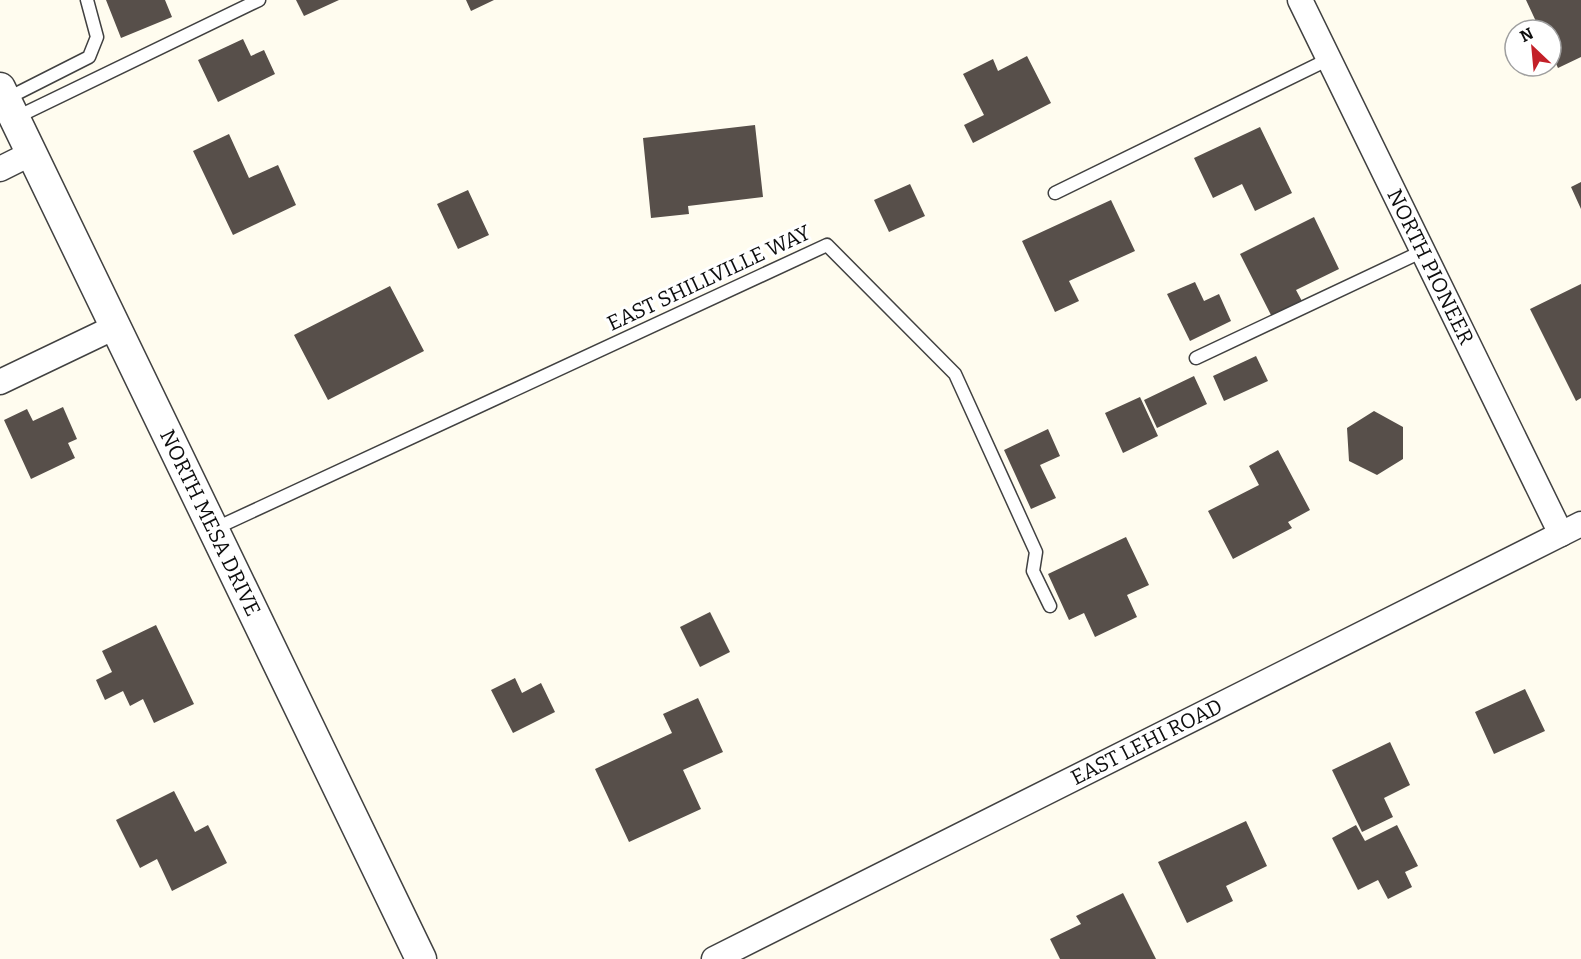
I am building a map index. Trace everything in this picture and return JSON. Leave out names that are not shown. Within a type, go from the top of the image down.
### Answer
[{"type":"street","name":"NORTH PIONEER","points":[[1299,0],[1423,251],[1571,529]]},
{"type":"street","name":"NORTH MESA DRIVE","points":[[7,102],[421,959]]},
{"type":"street","points":[[0,169],[32,153]]},
{"type":"street","points":[[0,382],[115,327]]},
{"type":"street","name":"EAST LEHI ROAD","points":[[714,959],[1571,529]]},
{"type":"lane","points":[[7,102],[89,57],[97,37],[87,0]]},
{"type":"lane","points":[[7,102],[259,0]]},
{"type":"lane","points":[[1054,193],[1329,59]]},
{"type":"lane","name":"EAST SHILLVILLE WAY","points":[[213,530],[827,245],[955,374],[1036,552],[1033,571],[1050,606]]},
{"type":"lane","points":[[1196,358],[1423,251]]},
{"type":"building","points":[[106,0],[165,0],[172,17],[121,38]]},
{"type":"building","points":[[296,0],[339,0],[304,16]]},
{"type":"building","points":[[466,0],[494,0],[471,11]]},
{"type":"building","points":[[1526,0],[1581,0],[1581,57],[1563,66],[1563,18],[1534,18]]},
{"type":"building","points":[[243,39],[251,56],[264,50],[275,74],[218,102],[198,60]]},
{"type":"building","points":[[1027,56],[1051,103],[973,143],[964,125],[984,115],[963,74],[993,59],[998,71]]},
{"type":"building","points":[[755,125],[763,197],[688,206],[689,214],[651,218],[643,138]]},
{"type":"building","points":[[1260,127],[1292,193],[1255,211],[1242,184],[1213,198],[1194,158]]},
{"type":"building","points":[[229,134],[249,178],[278,165],[296,205],[233,235],[193,151]]},
{"type":"building","points":[[1581,182],[1581,209],[1571,187]]},
{"type":"building","points":[[910,184],[925,216],[889,232],[874,200]]},
{"type":"building","points":[[468,190],[489,235],[458,249],[437,204]]},
{"type":"building","points":[[1111,200],[1135,251],[1069,281],[1079,301],[1055,312],[1022,241]]},
{"type":"building","points":[[1314,217],[1339,269],[1296,290],[1303,303],[1273,319],[1240,254]]},
{"type":"building","points":[[1195,282],[1204,301],[1219,294],[1231,321],[1190,341],[1167,294]]},
{"type":"building","points":[[1581,284],[1581,398],[1576,401],[1530,309]]},
{"type":"building","points":[[390,286],[424,351],[328,400],[294,335]]},
{"type":"building","points":[[1256,356],[1268,381],[1224,401],[1213,376]]},
{"type":"building","points":[[1194,376],[1207,404],[1157,428],[1144,400]]},
{"type":"building","points":[[1140,397],[1158,436],[1123,453],[1105,413]]},
{"type":"building","points":[[63,407],[77,439],[68,443],[75,458],[31,479],[4,420],[27,409],[33,421]]},
{"type":"building","points":[[1374,411],[1403,427],[1403,459],[1377,475],[1349,461],[1347,428]]},
{"type":"building","points":[[1048,429],[1060,456],[1040,465],[1056,498],[1031,509],[1004,450]]},
{"type":"building","points":[[1278,450],[1310,510],[1288,522],[1292,528],[1233,559],[1208,511],[1259,485],[1249,466]]},
{"type":"building","points":[[1126,537],[1149,585],[1127,595],[1137,617],[1095,637],[1084,613],[1069,620],[1048,574]]},
{"type":"building","points":[[710,612],[730,652],[700,667],[680,627]]},
{"type":"building","points":[[156,625],[194,704],[154,723],[143,699],[130,706],[123,691],[105,700],[96,680],[112,672],[102,651]]},
{"type":"building","points":[[515,678],[522,693],[541,683],[555,712],[513,733],[491,690]]},
{"type":"building","points":[[1525,689],[1545,731],[1494,754],[1475,712]]},
{"type":"building","points":[[698,698],[723,752],[683,770],[701,809],[629,842],[595,769],[672,733],[663,714]]},
{"type":"building","points":[[1390,742],[1410,785],[1384,798],[1393,817],[1362,832],[1332,770]]},
{"type":"building","points":[[174,791],[195,832],[208,825],[227,863],[172,891],[157,859],[140,868],[116,820]]},
{"type":"building","points":[[1246,821],[1267,866],[1226,886],[1233,901],[1187,923],[1158,862]]},
{"type":"building","points":[[1356,825],[1365,841],[1397,825],[1418,866],[1405,872],[1412,887],[1388,899],[1378,880],[1358,890],[1332,838]]},
{"type":"building","points":[[1123,893],[1156,959],[1060,959],[1050,939],[1081,924],[1076,916]]}]
